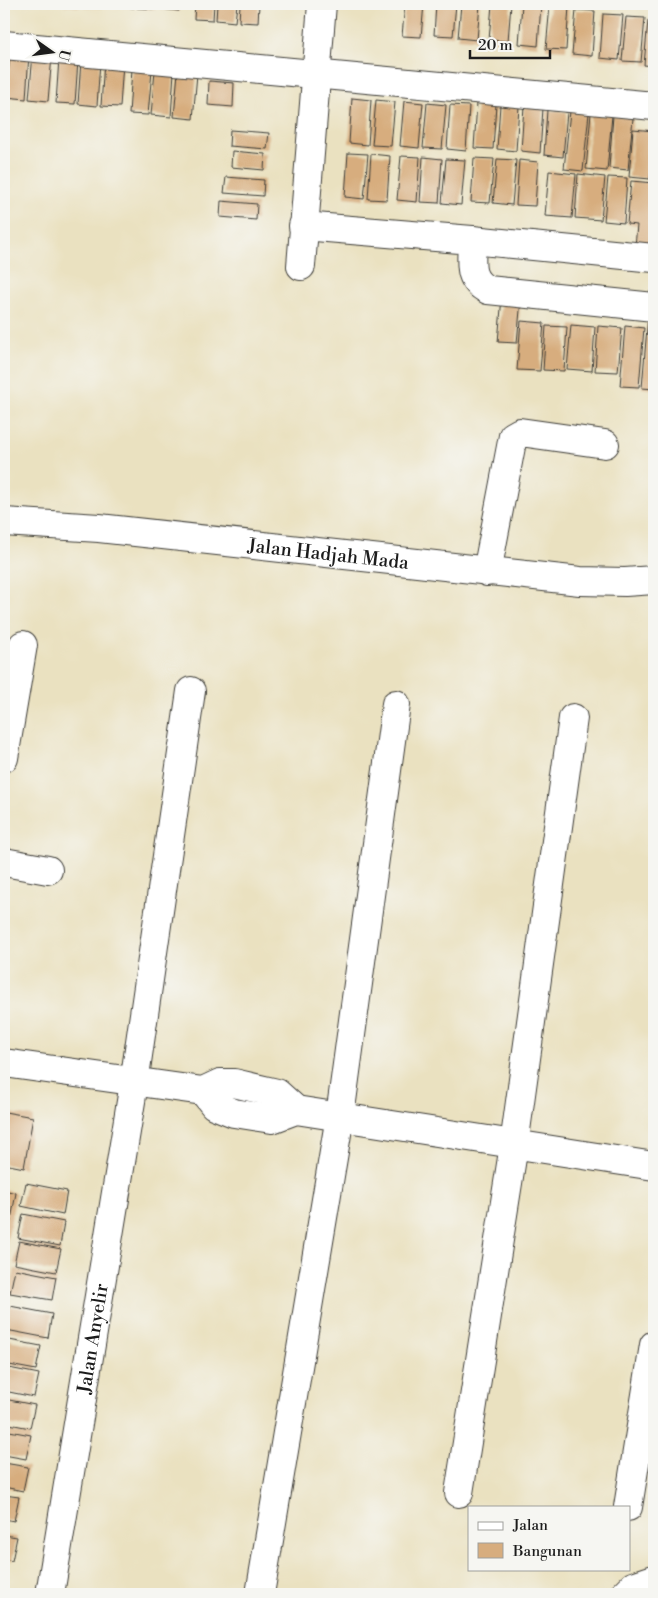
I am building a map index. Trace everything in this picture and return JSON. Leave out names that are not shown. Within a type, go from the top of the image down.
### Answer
[{"type":"street","points":[[301,266],[314,74],[322,4]]},
{"type":"street","points":[[4,45],[654,106]]},
{"type":"street","points":[[303,226],[654,258]]},
{"type":"street","points":[[472,240],[473,279],[478,285],[488,290],[654,307]]},
{"type":"street","points":[[486,572],[513,436],[520,432],[605,444]]},
{"type":"street","name":"Jalan Hadjah Mada","points":[[4,522],[99,528],[580,581],[625,582],[654,580]]},
{"type":"street","points":[[4,758],[23,645]]},
{"type":"street","name":"Jalan Anyelir","points":[[50,1594],[134,1083],[190,691]]},
{"type":"street","points":[[260,1594],[340,1116],[396,704]]},
{"type":"street","points":[[458,1493],[514,1145],[573,718]]},
{"type":"street","points":[[4,862],[48,870]]},
{"type":"street","points":[[4,1063],[134,1083],[203,1091],[214,1105],[234,1113],[272,1119],[296,1110],[654,1166]]},
{"type":"street","points":[[628,1506],[654,1345]]},
{"type":"street","points":[[625,1594],[632,1586],[654,1579]]},
{"type":"building","points":[[80,4],[80,7],[63,5]]},
{"type":"building","points":[[84,4],[103,4],[102,8],[84,7]]},
{"type":"building","points":[[115,4],[134,4],[134,8],[115,6]]},
{"type":"building","points":[[137,4],[157,4],[156,9],[137,8]]},
{"type":"building","points":[[160,4],[179,4],[179,11],[160,9]]},
{"type":"building","points":[[195,4],[214,4],[213,20],[194,19]]},
{"type":"building","points":[[217,4],[237,4],[235,22],[216,20]]},
{"type":"building","points":[[240,4],[259,4],[258,23],[239,22]]},
{"type":"building","points":[[405,4],[424,4],[421,37],[402,36]]},
{"type":"building","points":[[436,4],[456,4],[453,36],[434,35]]},
{"type":"building","points":[[461,4],[480,4],[477,40],[458,38]]},
{"type":"building","points":[[492,4],[511,4],[508,41],[489,40]]},
{"type":"building","points":[[522,4],[541,4],[538,46],[519,44]]},
{"type":"building","points":[[641,4],[654,4],[654,7],[640,6]]},
{"type":"building","points":[[550,5],[569,6],[566,50],[546,49]]},
{"type":"building","points":[[576,10],[595,11],[592,56],[572,54]]},
{"type":"building","points":[[603,14],[623,15],[619,60],[600,58]]},
{"type":"building","points":[[626,17],[645,18],[641,62],[622,61]]},
{"type":"building","points":[[648,20],[654,21],[654,66],[644,65]]},
{"type":"building","points":[[4,53],[7,53],[5,75],[4,75]]},
{"type":"building","points":[[10,53],[29,54],[26,99],[6,97]]},
{"type":"building","points":[[33,54],[52,56],[48,101],[29,99]]},
{"type":"building","points":[[59,58],[78,60],[75,104],[56,103]]},
{"type":"building","points":[[81,60],[100,61],[97,106],[78,104]]},
{"type":"building","points":[[104,61],[123,63],[120,107],[101,106]]},
{"type":"building","points":[[132,69],[152,71],[148,115],[129,114]]},
{"type":"building","points":[[155,71],[174,72],[171,117],[151,115]]},
{"type":"building","points":[[178,72],[197,74],[193,119],[174,117]]},
{"type":"building","points":[[209,81],[234,83],[233,107],[208,105]]},
{"type":"building","points":[[352,98],[371,100],[368,145],[349,143]]},
{"type":"building","points":[[376,100],[395,102],[391,146],[372,145]]},
{"type":"building","points":[[404,101],[423,103],[419,148],[400,146]]},
{"type":"building","points":[[427,103],[446,105],[442,149],[423,148]]},
{"type":"building","points":[[477,103],[496,104],[493,149],[474,148]]},
{"type":"building","points":[[450,105],[469,106],[466,151],[447,149]]},
{"type":"building","points":[[500,105],[519,106],[516,151],[497,149]]},
{"type":"building","points":[[524,106],[543,108],[540,153],[521,151]]},
{"type":"building","points":[[547,110],[567,112],[563,157],[544,155]]},
{"type":"building","points":[[570,111],[589,113],[583,171],[564,169]]},
{"type":"building","points":[[591,113],[612,115],[607,171],[586,169]]},
{"type":"building","points":[[613,116],[633,118],[628,170],[609,168]]},
{"type":"building","points":[[633,129],[654,131],[650,179],[629,177]]},
{"type":"building","points":[[230,130],[269,133],[267,149],[229,146]]},
{"type":"building","points":[[232,151],[265,154],[264,170],[231,167]]},
{"type":"building","points":[[348,153],[368,154],[364,199],[345,197]]},
{"type":"building","points":[[371,154],[390,156],[387,200],[368,199]]},
{"type":"building","points":[[401,156],[420,157],[417,202],[397,200]]},
{"type":"building","points":[[423,157],[442,159],[439,203],[420,202]]},
{"type":"building","points":[[474,158],[494,159],[490,203],[471,202]]},
{"type":"building","points":[[446,159],[465,160],[461,205],[442,203]]},
{"type":"building","points":[[497,159],[516,160],[512,205],[493,203]]},
{"type":"building","points":[[519,160],[538,162],[535,206],[516,205]]},
{"type":"building","points":[[549,171],[576,174],[572,218],[545,216]]},
{"type":"building","points":[[578,174],[605,177],[601,220],[575,218]]},
{"type":"building","points":[[226,177],[264,180],[263,196],[224,193]]},
{"type":"building","points":[[608,177],[627,178],[624,223],[604,221]]},
{"type":"building","points":[[631,181],[654,183],[652,249],[635,247],[637,225],[627,224]]},
{"type":"building","points":[[221,201],[257,204],[256,220],[220,217]]},
{"type":"building","points":[[502,297],[521,299],[517,343],[498,342]]},
{"type":"building","points":[[648,315],[654,315],[654,389],[642,388]]},
{"type":"building","points":[[521,321],[544,323],[540,371],[517,370]]},
{"type":"building","points":[[571,325],[595,327],[592,371],[567,369]]},
{"type":"building","points":[[546,326],[567,327],[564,371],[543,370]]},
{"type":"building","points":[[598,326],[622,328],[618,372],[595,371]]},
{"type":"building","points":[[625,326],[644,328],[639,387],[620,386]]},
{"type":"building","points":[[5,1112],[33,1117],[24,1168],[4,1164]]},
{"type":"building","points":[[26,1183],[67,1191],[63,1215],[21,1206]]},
{"type":"building","points":[[4,1190],[16,1193],[5,1252],[4,1252]]},
{"type":"building","points":[[23,1214],[64,1222],[60,1246],[18,1238]]},
{"type":"building","points":[[19,1241],[61,1249],[56,1272],[14,1264]]},
{"type":"building","points":[[15,1269],[56,1277],[52,1300],[10,1293]]},
{"type":"building","points":[[10,1306],[52,1314],[48,1338],[6,1330]]},
{"type":"building","points":[[4,1339],[41,1346],[36,1370],[4,1364]]},
{"type":"building","points":[[4,1367],[39,1374],[34,1397],[4,1391]]},
{"type":"building","points":[[4,1399],[35,1405],[30,1428],[4,1423]]},
{"type":"building","points":[[4,1430],[31,1435],[26,1459],[4,1455]]},
{"type":"building","points":[[4,1463],[28,1467],[23,1491],[4,1487]]},
{"type":"building","points":[[4,1495],[19,1497],[14,1521],[4,1519]]},
{"type":"building","points":[[4,1535],[17,1537],[12,1561],[4,1559]]},
{"type":"building","points":[[4,1571],[7,1572],[5,1585],[4,1585]]}]
